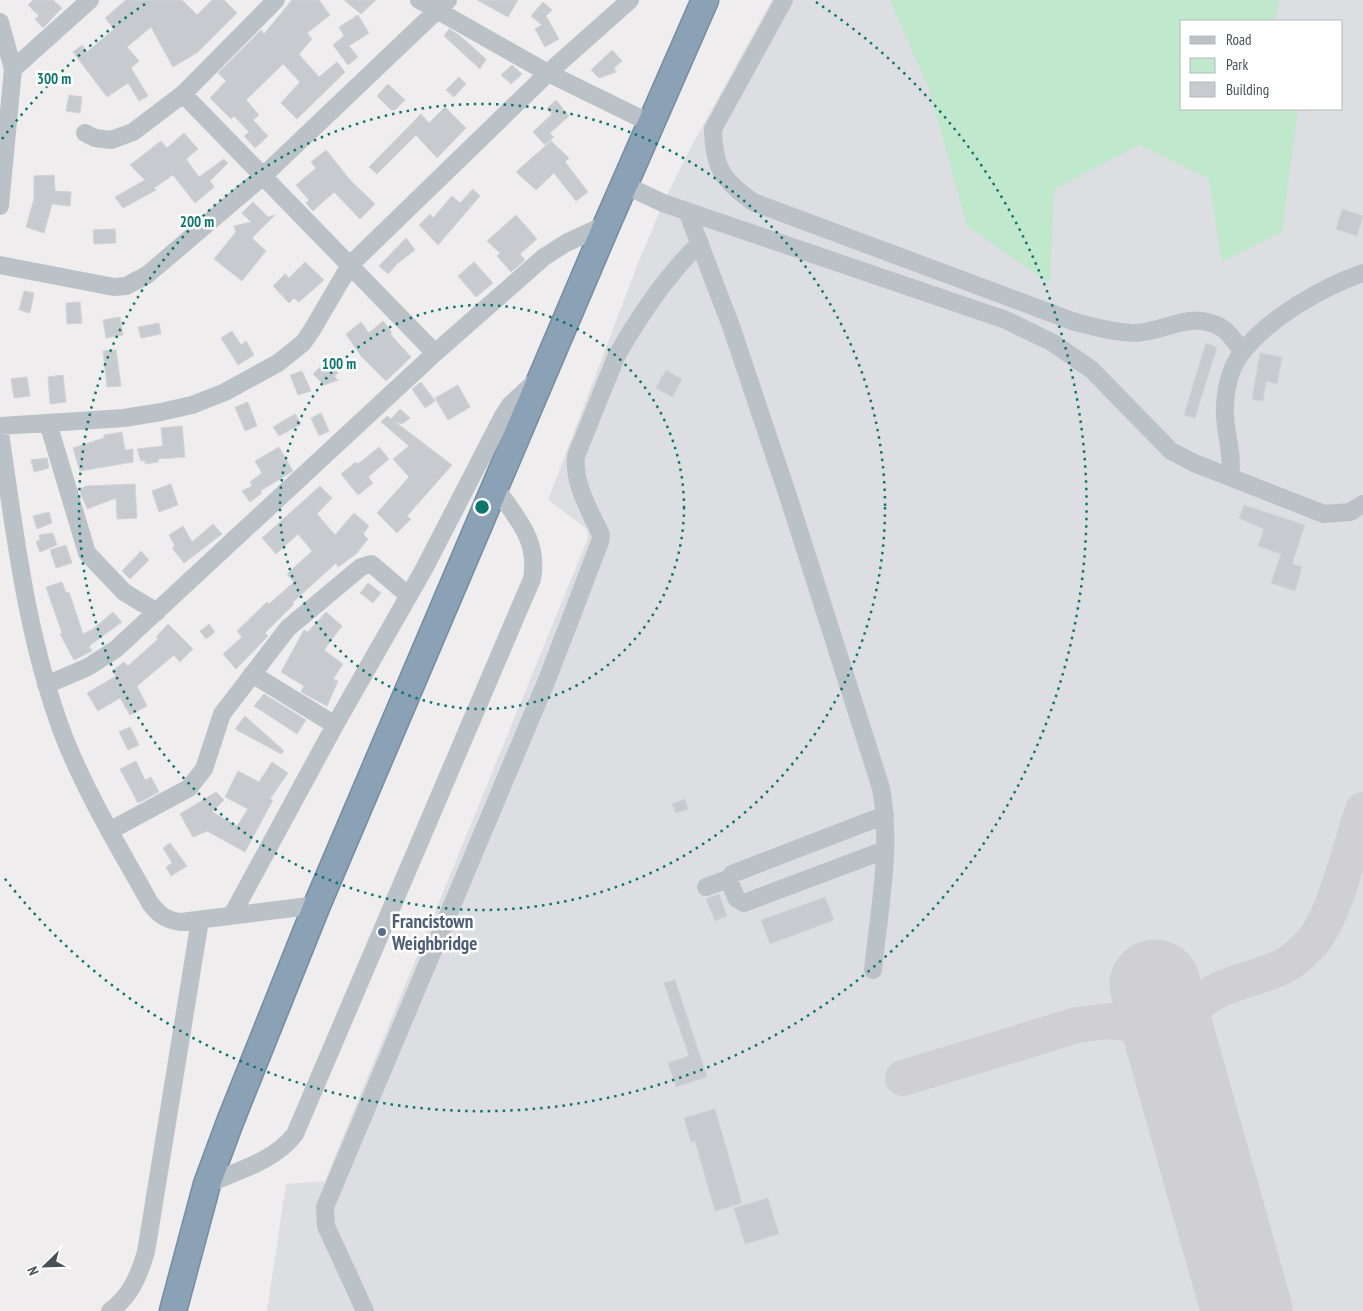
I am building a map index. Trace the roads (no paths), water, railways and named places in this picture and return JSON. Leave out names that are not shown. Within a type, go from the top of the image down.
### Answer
[{"type":"highway","points":[[173,1311],[207,1184],[317,905],[607,224],[705,0]]},
{"type":"street","points":[[13,70],[90,0]]},
{"type":"street","points":[[85,133],[102,139],[117,139],[128,136],[183,94],[276,0]]},
{"type":"street","points":[[419,0],[442,5],[548,73],[652,124]]},
{"type":"street","points":[[0,426],[124,418],[192,405],[225,392],[278,363],[302,343],[350,265],[548,73],[630,0]]},
{"type":"street","points":[[784,0],[713,129],[714,149],[719,166],[730,186],[753,202],[1075,322],[1114,332],[1138,332],[1186,320],[1205,321],[1223,329],[1243,352]]},
{"type":"street","points":[[0,265],[101,286],[126,286],[147,275],[262,177],[442,5]]},
{"type":"street","points":[[0,22],[13,70],[0,206]]},
{"type":"street","points":[[183,94],[434,353]]},
{"type":"street","points":[[624,185],[663,203],[1006,320],[1053,343],[1092,370],[1170,451],[1194,463],[1324,514],[1350,512],[1363,504]]},
{"type":"street","points":[[687,211],[731,326],[790,502],[877,777],[885,815],[885,850],[873,970]]},
{"type":"street","points":[[46,685],[102,659],[157,612],[434,353],[544,257],[566,243],[607,224]]},
{"type":"street","points":[[365,1311],[326,1226],[325,1207],[547,680],[600,542],[601,535],[577,478],[576,456],[616,357],[624,342],[668,278],[700,244]]},
{"type":"street","points":[[1230,476],[1232,462],[1224,407],[1226,386],[1243,352],[1280,317],[1324,289],[1363,273]]},
{"type":"street","points":[[232,915],[335,725],[409,596],[503,416],[510,405],[545,373]]},
{"type":"street","points":[[48,423],[87,553],[124,592],[157,612]]},
{"type":"street","points":[[0,433],[19,562],[46,685],[76,764],[150,903],[159,915],[170,920],[200,920],[317,905]]},
{"type":"street","points":[[207,1184],[272,1155],[288,1143],[295,1134],[532,580],[535,563],[533,547],[527,534],[496,488]]},
{"type":"street","points":[[110,830],[189,788],[198,779],[204,769],[222,714],[252,674],[295,621],[361,567],[371,564],[375,566],[409,596]]},
{"type":"street","points":[[252,674],[335,725]]},
{"type":"street","points":[[706,887],[728,879],[732,874],[885,815]]},
{"type":"street","points":[[728,879],[736,899],[744,903],[885,850]]},
{"type":"street","points":[[110,1311],[120,1304],[131,1290],[140,1273],[146,1252],[200,920]]},
{"type":"place","name":"Francistown Weighbridge","points":[[382,932]]}]
